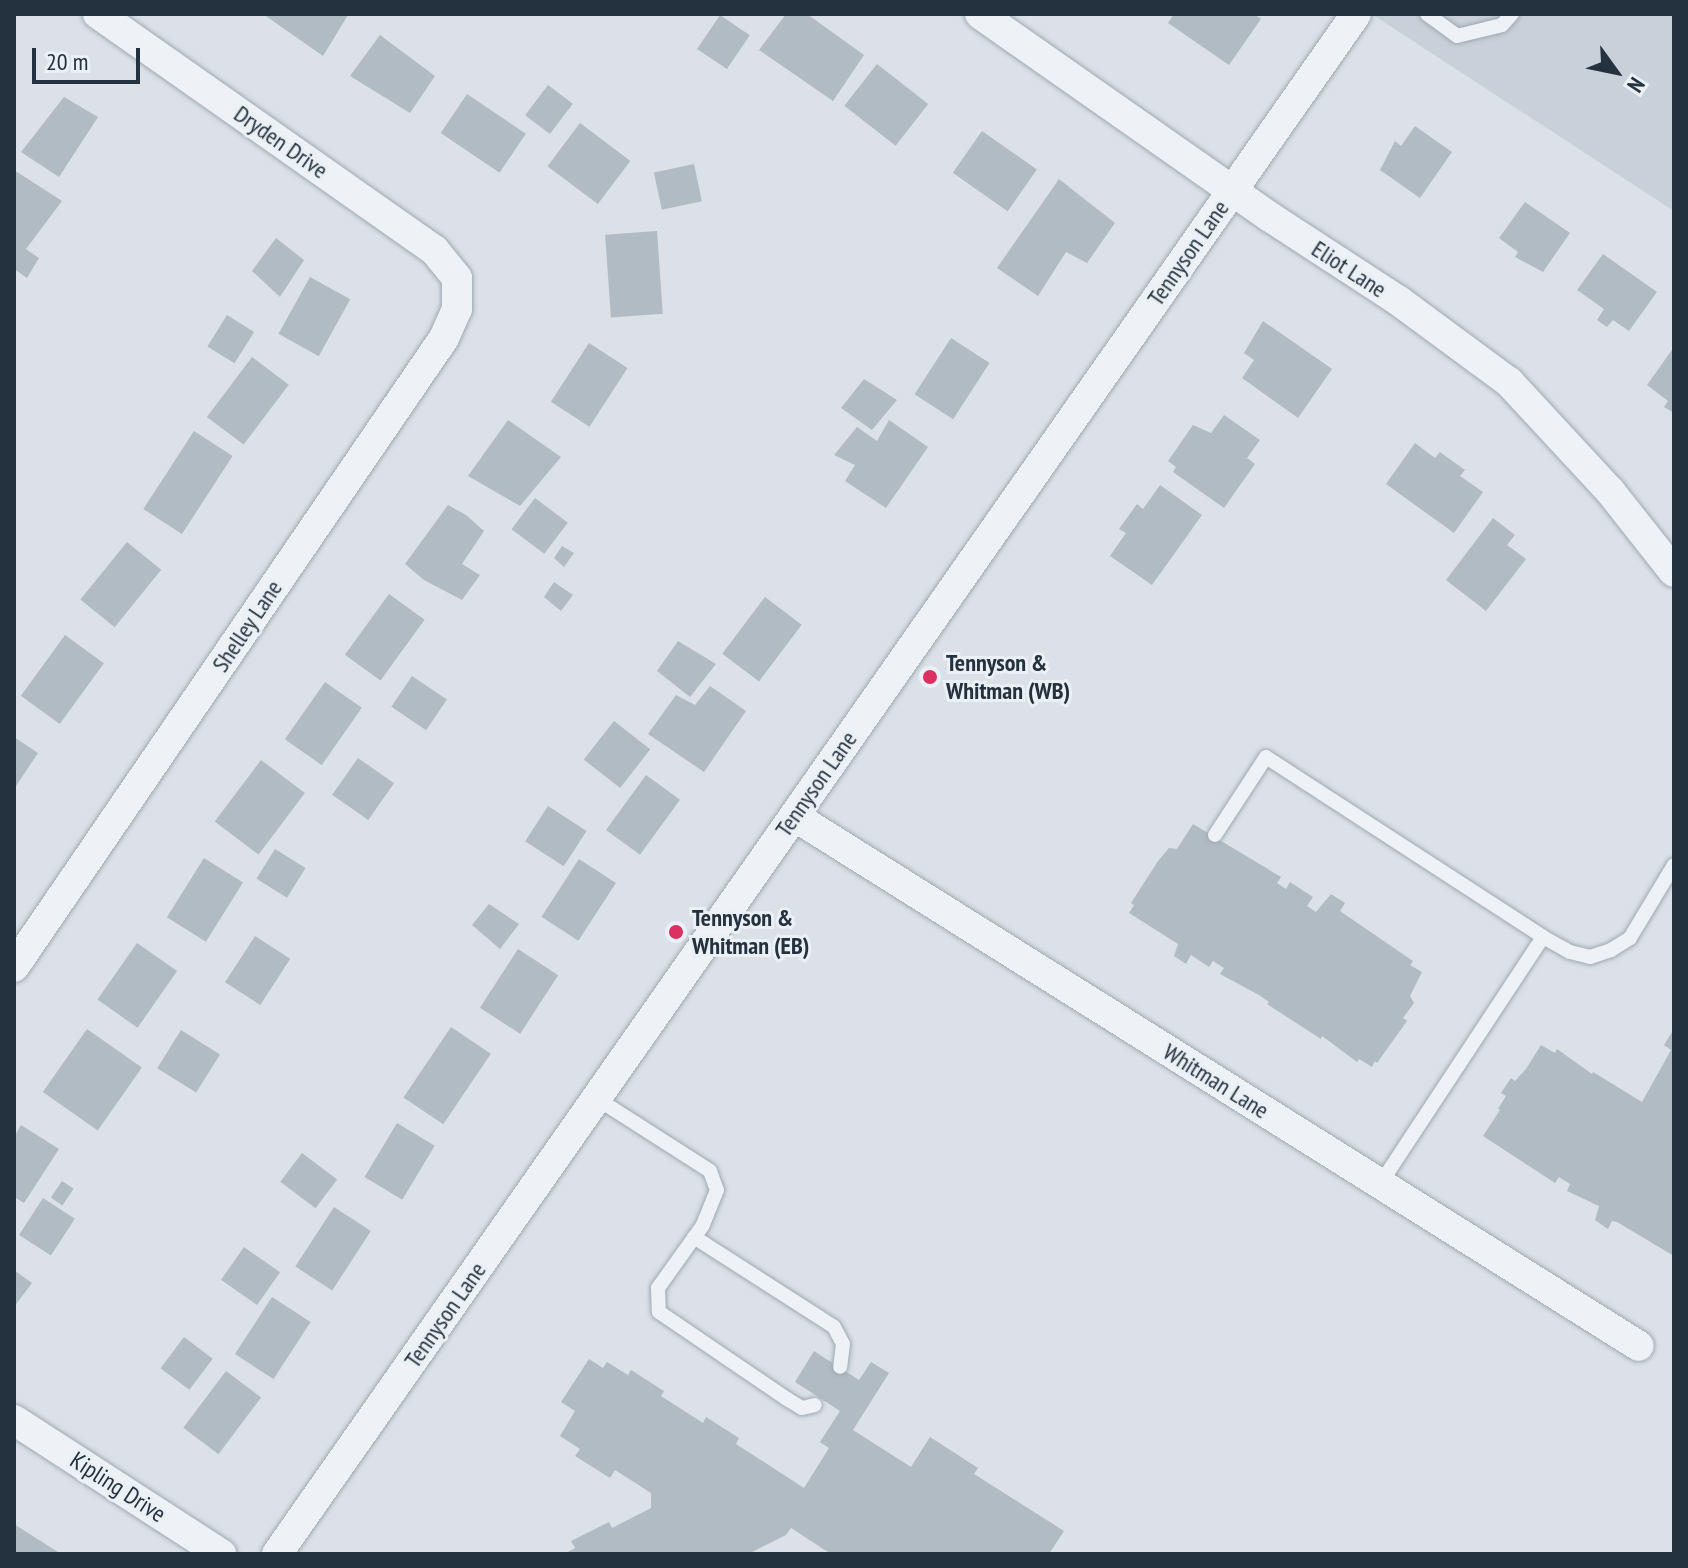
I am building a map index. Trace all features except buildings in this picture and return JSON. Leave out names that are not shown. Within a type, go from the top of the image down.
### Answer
[{"type":"street","name":"Dryden Drive","points":[[98,14],[434,250],[457,278]]},
{"type":"street","name":"Eliot Lane","points":[[980,14],[1270,217],[1399,301],[1509,382],[1610,491],[1674,572]]},
{"type":"street","name":"Tennyson Lane","points":[[277,1554],[1356,14]]},
{"type":"street","name":"Shelley Lane","points":[[14,967],[444,338],[457,309],[457,278]]},
{"type":"street","name":"Whitman Lane","points":[[794,816],[1639,1346]]},
{"type":"street","name":"Kipling Drive","points":[[14,1420],[221,1554]]},
{"type":"lane","points":[[1427,14],[1457,36],[1502,25],[1512,14]]},
{"type":"lane","points":[[1215,835],[1266,757],[1543,937],[1570,952],[1590,957],[1611,950],[1630,938],[1674,865]]},
{"type":"lane","points":[[1380,1184],[1543,937]]},
{"type":"lane","points":[[596,1098],[710,1171],[717,1190],[694,1237],[658,1288],[659,1312],[802,1408],[815,1405]]},
{"type":"lane","points":[[694,1237],[834,1327],[843,1344],[840,1367]]},
{"type":"shaded area","points":[[1374,14],[1674,14],[1674,211],[1373,15]]},
{"type":"place","name":"Tennyson & Whitman (WB)","points":[[930,677]]},
{"type":"place","name":"Tennyson & Whitman (EB)","points":[[676,932]]}]
